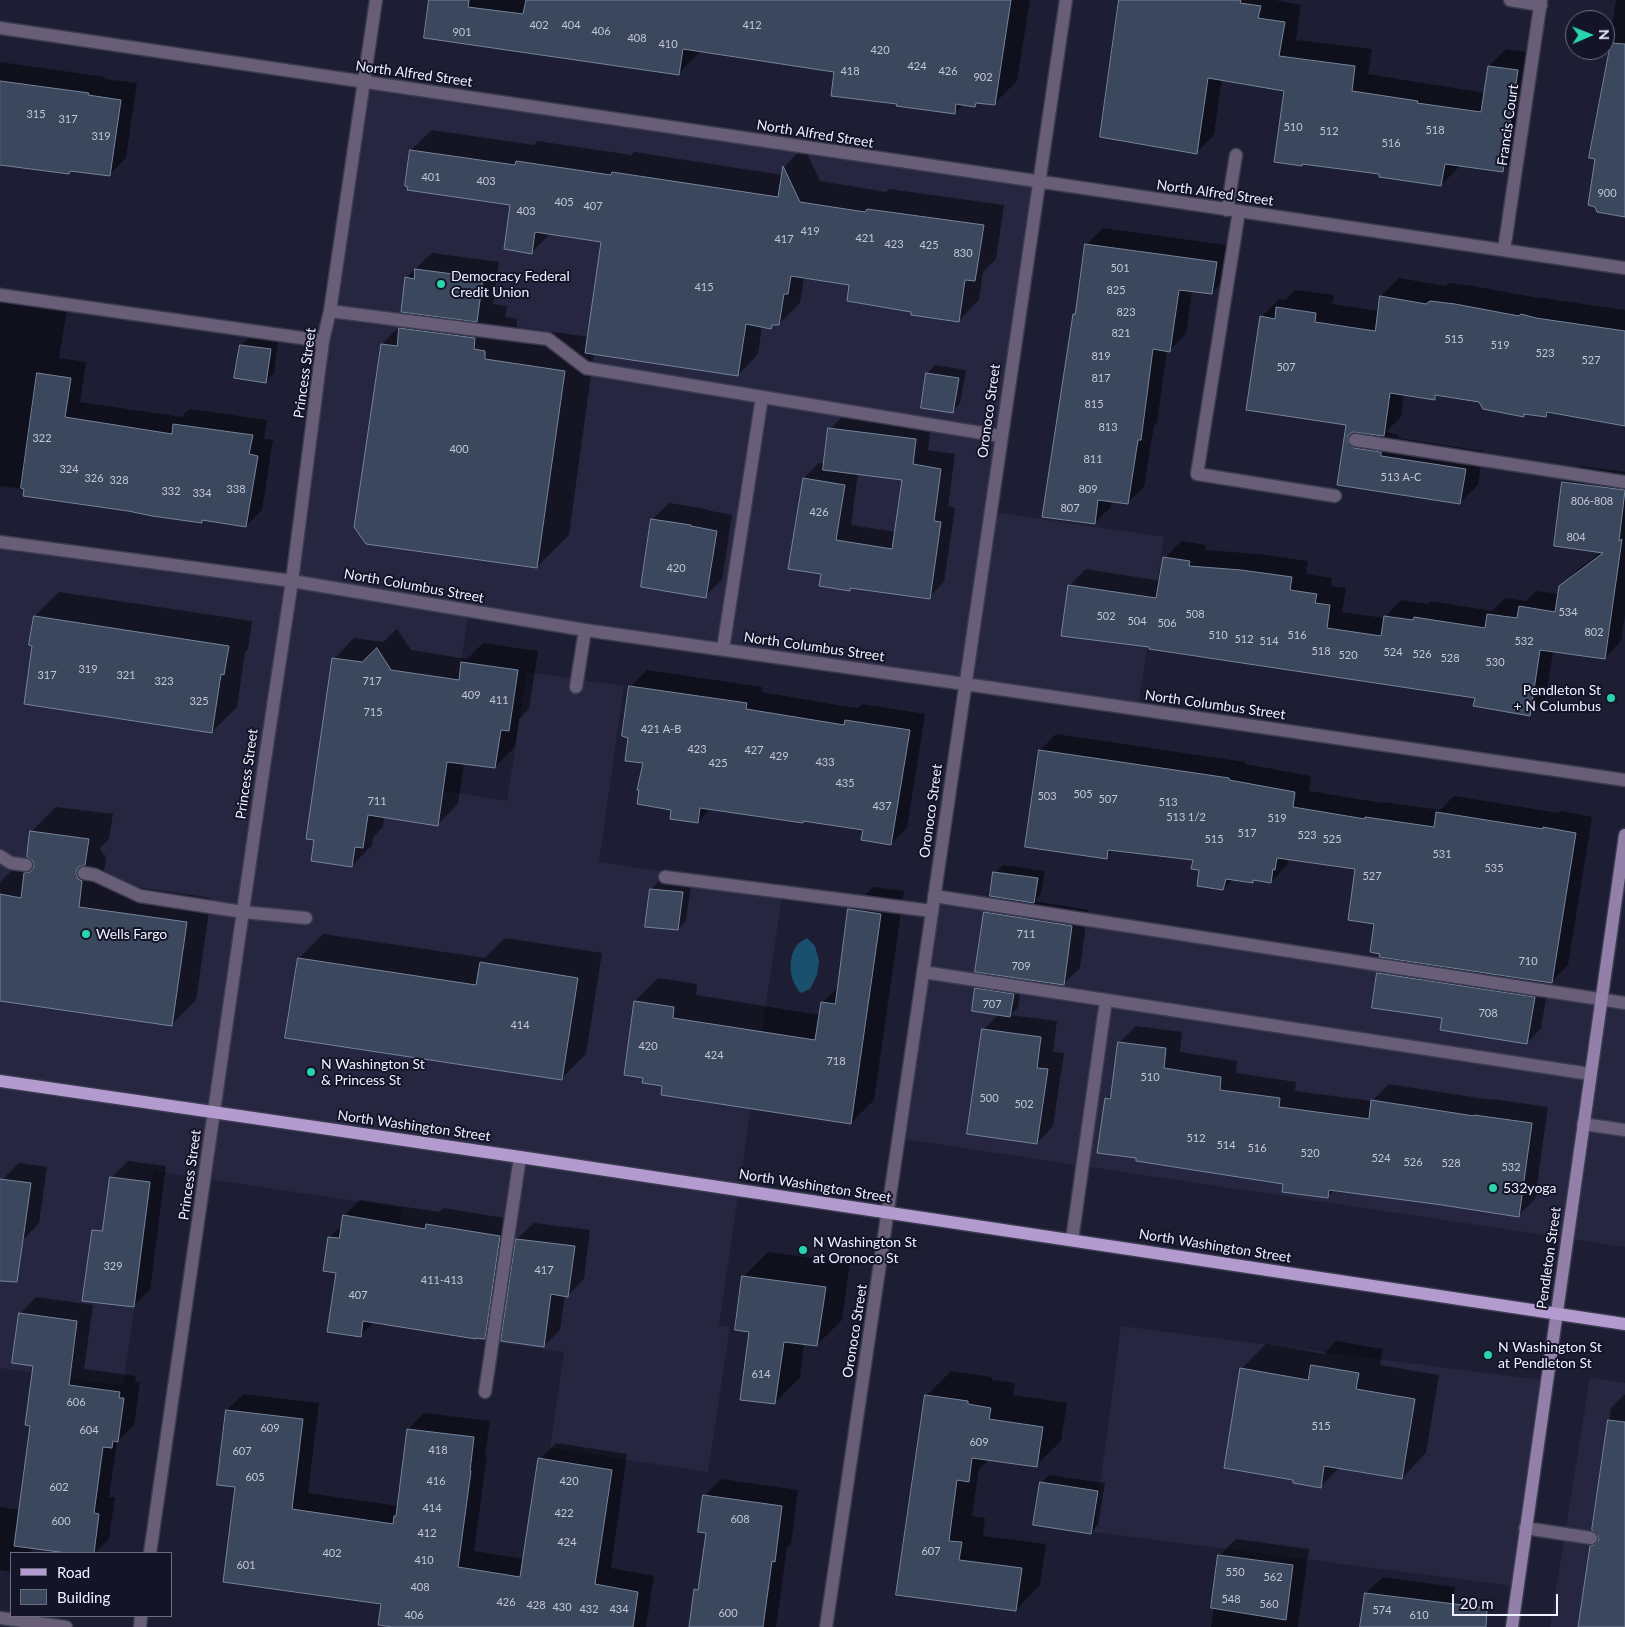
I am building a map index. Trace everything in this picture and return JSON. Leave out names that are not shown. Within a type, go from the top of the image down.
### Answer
[{"type":"main road","name":"Pendleton Street","points":[[1512,1627],[1625,835]]},
{"type":"main road","name":"North Washington Street","points":[[0,1081],[520,1156],[1625,1324]]},
{"type":"street","name":"Princess Street","points":[[150,1552],[292,581],[323,341],[330,311],[376,0]]},
{"type":"street","name":"Oronoco Street","points":[[826,1627],[889,1212],[1000,436],[1066,0]]},
{"type":"street","name":"Francis Court","points":[[1504,250],[1541,2],[1510,0]]},
{"type":"street","name":"North Alfred Street","points":[[0,28],[1625,268]]},
{"type":"street","points":[[1236,155],[1233,211],[1197,474],[1335,496]]},
{"type":"street","points":[[0,295],[323,341]]},
{"type":"street","points":[[330,311],[548,339],[586,368],[1000,436]]},
{"type":"street","points":[[723,649],[762,397]]},
{"type":"street","points":[[1354,440],[1625,482]]},
{"type":"street","name":"North Columbus Street","points":[[0,542],[292,581],[585,630],[1625,780]]},
{"type":"street","points":[[576,687],[585,630]]},
{"type":"street","points":[[0,856],[11,863],[26,865]]},
{"type":"street","points":[[84,873],[95,874],[140,896],[243,912],[306,918]]},
{"type":"street","points":[[665,877],[932,911]]},
{"type":"street","points":[[934,896],[1625,1003]]},
{"type":"street","points":[[923,972],[1590,1074]]},
{"type":"street","points":[[1072,1240],[1106,1000]]},
{"type":"street","points":[[1583,1124],[1625,1130]]},
{"type":"street","points":[[485,1392],[520,1156]]},
{"type":"street","points":[[1526,1528],[1591,1538]]},
{"type":"street","points":[[0,1618],[66,1627]]},
{"type":"shaded area","points":[[368,82],[1042,182],[994,512],[1164,537],[1138,708],[469,609],[442,791],[507,801],[527,672],[624,686],[599,862],[783,889],[719,1325],[730,1327],[708,1472],[550,1448],[564,1352],[385,1326],[402,1208],[154,1171],[123,1386],[0,1368],[0,537],[294,581]]},
{"type":"shaded area","points":[[938,899],[1625,998],[1625,1247],[903,1139]]},
{"type":"shaded area","points":[[807,938],[815,946],[819,961],[817,975],[810,989],[801,993],[792,976],[791,963],[797,945]]},
{"type":"shaded area","points":[[1121,1326],[1549,1381],[1522,1587],[1094,1532]]},
{"type":"shaded area","points":[[1590,1377],[1625,1383],[1625,1627],[1550,1627]]},
{"type":"building","points":[[429,0],[469,0],[468,7],[523,14],[526,0],[1011,0],[995,105],[976,103],[975,107],[956,104],[955,114],[896,106],[897,104],[831,96],[834,72],[683,49],[679,75],[424,38]]},
{"type":"building","points":[[1119,0],[1241,0],[1240,3],[1261,6],[1258,18],[1285,22],[1279,56],[1355,66],[1352,91],[1418,101],[1417,103],[1481,112],[1488,66],[1518,70],[1503,172],[1445,164],[1441,186],[1379,177],[1379,174],[1274,162],[1284,91],[1208,78],[1197,154],[1100,137]]},
{"type":"building","points":[[1615,43],[1625,44],[1625,217],[1597,212],[1595,207],[1588,205],[1595,159],[1589,158],[1608,60],[1615,60]]},
{"type":"building","points":[[0,81],[89,93],[88,95],[121,100],[110,176],[70,171],[69,174],[0,165]]},
{"type":"building","points":[[410,150],[515,165],[516,161],[611,175],[612,172],[778,197],[783,166],[800,202],[865,212],[867,209],[984,225],[975,281],[965,280],[959,322],[911,315],[911,312],[847,301],[849,285],[791,276],[788,294],[784,294],[779,325],[772,325],[771,329],[746,324],[738,376],[585,353],[601,242],[535,232],[532,254],[504,249],[510,205],[407,190],[408,187],[405,186]]},
{"type":"building","points":[[1085,244],[1217,262],[1212,294],[1179,290],[1170,352],[1153,349],[1141,440],[1138,440],[1128,504],[1098,500],[1095,524],[1042,517]]},
{"type":"building","points":[[415,269],[483,278],[477,322],[401,312],[405,277],[414,279]]},
{"type":"building","points":[[1380,296],[1426,304],[1430,301],[1455,304],[1519,316],[1521,314],[1536,318],[1625,331],[1625,426],[1547,412],[1546,417],[1524,414],[1524,417],[1483,409],[1479,402],[1435,395],[1435,400],[1390,393],[1384,436],[1353,432],[1348,435],[1348,443],[1354,448],[1381,452],[1381,456],[1466,469],[1460,504],[1337,485],[1346,425],[1246,410],[1260,316],[1275,319],[1276,307],[1316,313],[1315,322],[1375,331]]},
{"type":"building","points":[[399,328],[475,338],[474,349],[485,351],[485,359],[565,371],[537,568],[366,544],[354,527],[381,344],[397,346]]},
{"type":"building","points":[[240,345],[271,349],[266,383],[234,378]]},
{"type":"building","points":[[37,373],[71,378],[65,417],[172,434],[173,424],[253,435],[249,454],[258,456],[246,527],[202,520],[202,523],[23,496],[24,489],[21,488]]},
{"type":"building","points":[[926,373],[959,378],[953,413],[921,408]]},
{"type":"building","points":[[828,428],[916,439],[913,464],[941,469],[934,521],[941,522],[930,599],[850,588],[850,591],[819,586],[821,574],[788,569],[803,478],[845,485],[836,540],[892,549],[902,480],[823,470]]},
{"type":"building","points":[[1562,482],[1625,490],[1619,541],[1622,539],[1605,659],[1540,650],[1530,716],[1473,706],[1475,698],[1149,649],[1149,647],[1061,636],[1068,585],[1156,598],[1163,557],[1190,561],[1189,566],[1241,570],[1292,577],[1290,590],[1317,594],[1315,603],[1330,605],[1327,628],[1381,636],[1384,616],[1413,620],[1414,617],[1485,628],[1487,614],[1517,618],[1519,606],[1555,612],[1559,586],[1603,553],[1554,546]]},
{"type":"building","points":[[651,519],[717,531],[706,598],[641,587]]},
{"type":"building","points":[[34,616],[229,646],[224,675],[221,674],[212,733],[24,704],[32,646],[29,645]]},
{"type":"building","points":[[377,648],[391,670],[459,680],[461,662],[518,670],[509,731],[501,730],[495,768],[447,762],[438,826],[368,815],[363,848],[355,847],[352,867],[311,861],[314,840],[306,839],[332,658],[362,662]]},
{"type":"building","points":[[629,686],[747,703],[746,709],[844,725],[845,720],[910,730],[891,845],[861,840],[863,830],[700,808],[698,823],[670,819],[671,810],[637,804],[639,790],[637,790],[643,763],[625,761],[628,738],[622,736]]},
{"type":"building","points":[[1039,750],[1229,778],[1229,780],[1295,792],[1293,807],[1365,819],[1365,817],[1434,827],[1436,812],[1576,833],[1552,983],[1379,957],[1380,954],[1370,952],[1374,924],[1348,920],[1355,869],[1277,858],[1271,883],[1253,880],[1253,883],[1226,879],[1223,890],[1197,886],[1199,870],[1191,869],[1193,860],[1108,850],[1107,859],[1025,847]]},
{"type":"building","points":[[30,831],[89,839],[85,865],[78,867],[76,872],[78,879],[82,881],[79,907],[187,922],[172,1026],[0,1001],[0,894],[21,898],[24,873],[30,872],[34,867],[33,861],[27,857]]},
{"type":"building","points":[[993,872],[1038,878],[1034,903],[990,896]]},
{"type":"building","points":[[650,889],[683,892],[678,930],[645,927]]},
{"type":"building","points":[[848,909],[881,914],[851,1124],[661,1095],[662,1086],[642,1083],[643,1078],[624,1075],[634,1001],[674,1007],[673,1018],[815,1040],[821,1002],[835,1004]]},
{"type":"building","points":[[984,912],[1072,926],[1064,985],[975,972]]},
{"type":"building","points":[[298,958],[476,985],[480,962],[578,978],[562,1080],[285,1038]]},
{"type":"building","points":[[1377,973],[1535,997],[1527,1044],[1440,1030],[1442,1018],[1372,1008]]},
{"type":"building","points":[[975,988],[1014,994],[1010,1017],[972,1011]]},
{"type":"building","points":[[982,1029],[1041,1037],[1037,1068],[1048,1069],[1037,1144],[967,1134]]},
{"type":"building","points":[[1118,1042],[1166,1048],[1164,1068],[1221,1077],[1220,1090],[1280,1098],[1279,1107],[1369,1119],[1371,1100],[1532,1123],[1519,1217],[1329,1190],[1328,1198],[1282,1192],[1283,1184],[1097,1153],[1105,1098],[1110,1099]]},
{"type":"building","points":[[110,1177],[150,1182],[134,1307],[82,1301],[92,1230],[102,1231]]},
{"type":"building","points":[[0,1179],[31,1183],[17,1282],[0,1281]]},
{"type":"building","points":[[343,1215],[425,1229],[426,1224],[500,1236],[485,1339],[363,1321],[361,1337],[327,1332],[336,1273],[323,1271],[328,1237],[339,1238]]},
{"type":"building","points":[[516,1239],[575,1246],[568,1297],[551,1294],[544,1347],[501,1341]]},
{"type":"building","points":[[742,1276],[826,1287],[817,1346],[784,1342],[775,1404],[740,1400],[749,1332],[735,1330]]},
{"type":"building","points":[[19,1313],[77,1321],[69,1385],[120,1392],[119,1398],[124,1398],[118,1442],[113,1441],[112,1448],[103,1447],[94,1513],[99,1514],[94,1552],[59,1552],[14,1546],[30,1426],[25,1425],[33,1366],[12,1363]]},
{"type":"building","points":[[1311,1365],[1359,1373],[1356,1389],[1415,1399],[1402,1479],[1324,1466],[1321,1488],[1293,1483],[1293,1480],[1224,1468],[1240,1368],[1308,1380]]},
{"type":"building","points":[[925,1395],[968,1401],[968,1404],[991,1408],[989,1419],[1043,1427],[1037,1467],[972,1458],[969,1482],[957,1480],[949,1541],[962,1542],[959,1560],[1022,1568],[1016,1611],[896,1595]]},
{"type":"building","points":[[226,1410],[303,1419],[292,1509],[393,1524],[394,1516],[396,1516],[407,1429],[474,1437],[458,1567],[520,1577],[538,1458],[612,1470],[595,1584],[638,1592],[633,1627],[393,1627],[378,1625],[381,1604],[223,1582],[235,1487],[217,1485]]},
{"type":"building","points":[[1608,1420],[1625,1422],[1625,1627],[1578,1627],[1590,1546],[1599,1540],[1598,1535],[1592,1530]]},
{"type":"building","points":[[1040,1482],[1098,1491],[1091,1534],[1033,1525]]},
{"type":"building","points":[[703,1495],[782,1506],[775,1562],[772,1561],[763,1627],[689,1627],[694,1589],[698,1590],[706,1533],[698,1532]]},
{"type":"building","points":[[1218,1555],[1293,1565],[1286,1620],[1211,1608]]},
{"type":"building","points":[[1365,1593],[1487,1608],[1486,1627],[1360,1627]]},
{"type":"place","name":"Democracy Federal Credit Union","points":[[441,284]]},
{"type":"place","name":"Pendleton St + N Columbus","points":[[1611,698]]},
{"type":"place","name":"Wells Fargo","points":[[86,934]]},
{"type":"place","name":"N Washington St & Princess St","points":[[311,1072]]},
{"type":"place","name":"532yoga","points":[[1493,1188]]},
{"type":"place","name":"N Washington St at Oronoco St","points":[[803,1250]]},
{"type":"place","name":"N Washington St at Pendleton St","points":[[1488,1355]]}]
